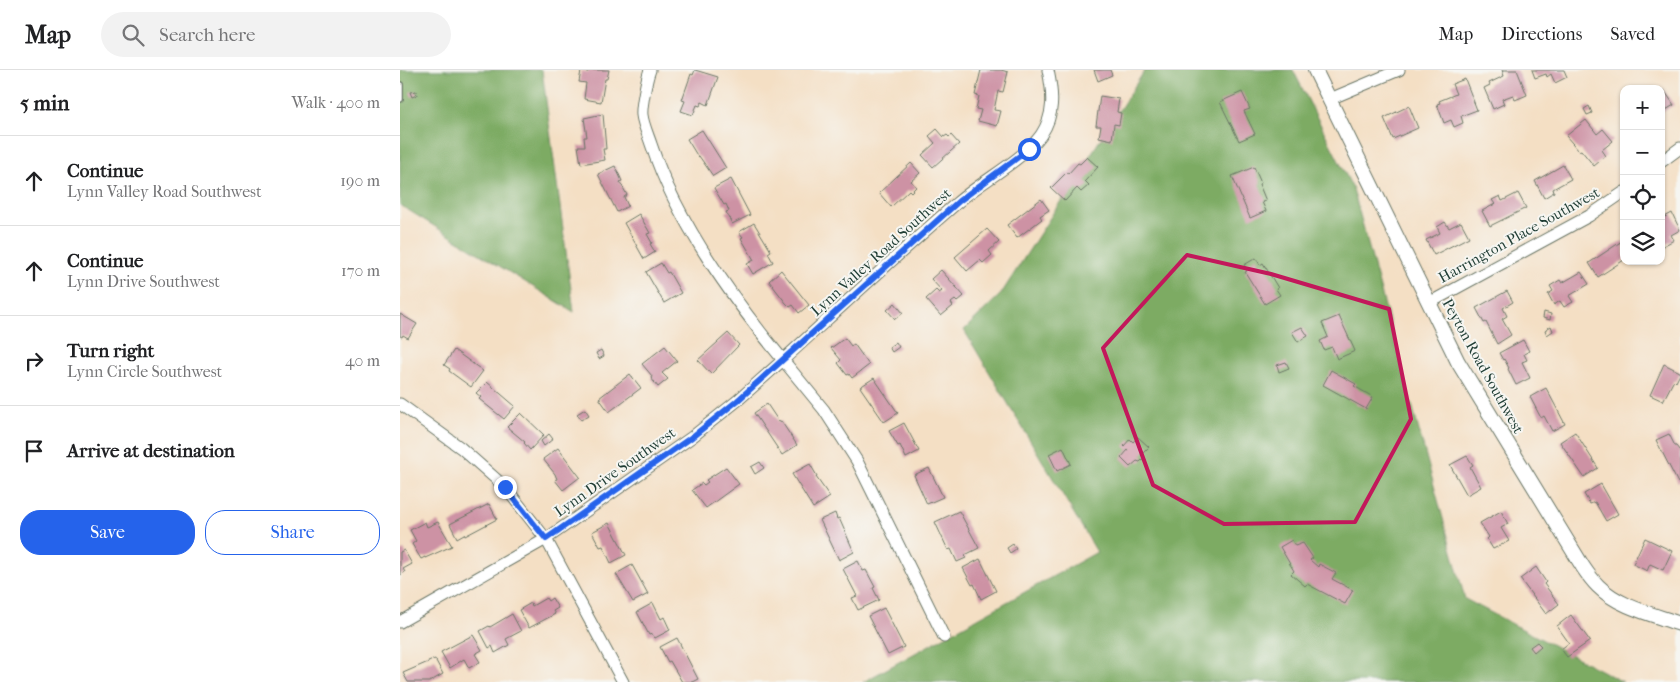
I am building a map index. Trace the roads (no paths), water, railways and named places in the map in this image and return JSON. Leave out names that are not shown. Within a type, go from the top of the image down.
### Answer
[{"type":"street","points":[[650,70],[642,115],[655,155],[670,190],[688,224],[728,289],[749,319],[824,410],[857,461],[944,637]]},
{"type":"street","name":"Lynn Valley Road Southwest","points":[[783,360],[959,201],[1029,149],[1041,135],[1050,116],[1053,93],[1048,70]]},
{"type":"street","name":"Peyton Road Southwest","points":[[1315,70],[1458,362],[1582,567],[1597,586],[1614,598],[1629,606],[1680,624]]},
{"type":"street","points":[[1330,99],[1398,70]]},
{"type":"street","points":[[1665,159],[1680,148]]},
{"type":"street","name":"Harrington Place Southwest","points":[[1429,303],[1589,216],[1620,195]]},
{"type":"street","name":"Lynn Drive Southwest","points":[[400,622],[546,539],[692,437],[737,401],[783,360]]},
{"type":"street","points":[[400,404],[461,448],[505,487],[546,539],[623,682]]},
{"type":"lane","points":[[400,84],[400,99]]}]
